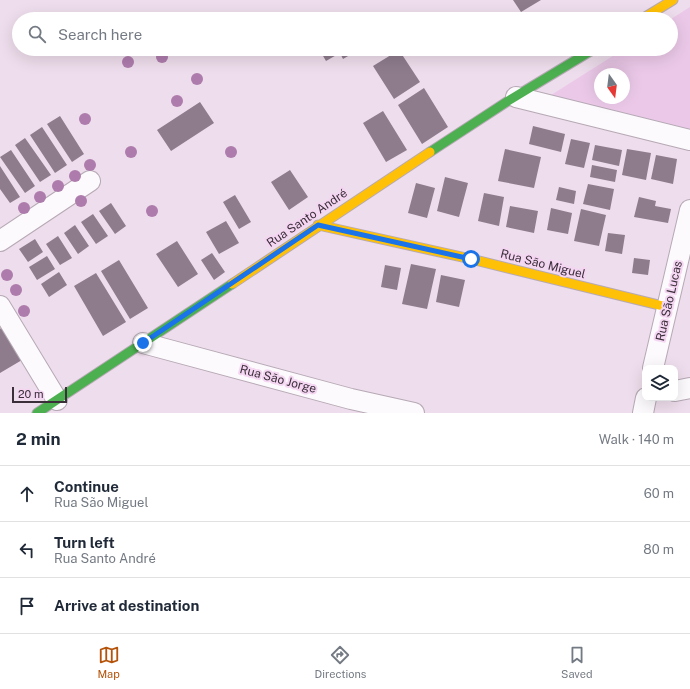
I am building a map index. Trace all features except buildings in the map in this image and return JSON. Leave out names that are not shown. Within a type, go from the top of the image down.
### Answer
[{"type":"street","points":[[653,12],[673,0]]},
{"type":"street","name":"Rua Santo André","points":[[37,413],[318,225],[508,101],[583,56]]},
{"type":"street","points":[[516,97],[690,140]]},
{"type":"street","points":[[0,241],[90,181]]},
{"type":"street","name":"Rua São Lucas","points":[[654,365],[690,213]]},
{"type":"street","name":"Rua São Miguel","points":[[318,225],[471,259],[667,307]]},
{"type":"street","points":[[0,306],[57,400]]},
{"type":"street","name":"Rua São Jorge","points":[[143,343],[350,406],[414,413]]},
{"type":"street","points":[[678,390],[690,388]]},
{"type":"street","points":[[643,413],[645,401]]},
{"type":"shaded area","points":[[690,7],[690,132],[548,97],[613,56],[678,56],[678,15]]},
{"type":"traffic: fast","points":[[430,152],[508,101],[582,56]]},
{"type":"traffic: fast","points":[[37,413],[232,284]]},
{"type":"traffic: slow","points":[[653,12],[673,0]]},
{"type":"traffic: slow","points":[[232,284],[430,152]]},
{"type":"traffic: slow","points":[[318,225],[471,259],[667,307]]},
{"type":"route","points":[[143,343],[318,225],[471,259]]}]
